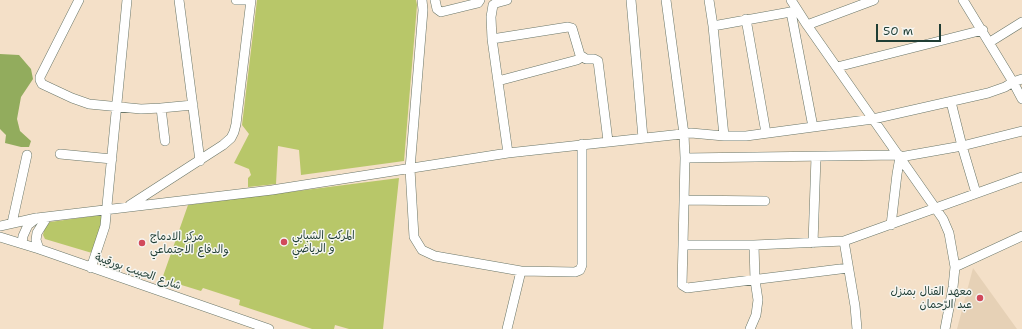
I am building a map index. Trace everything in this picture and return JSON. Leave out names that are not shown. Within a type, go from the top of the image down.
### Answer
[{"type":"street","points":[[79,0],[40,76],[40,80],[44,85],[89,104],[141,109],[193,105]]},
{"type":"street","points":[[91,268],[106,226],[127,0]]},
{"type":"street","points":[[179,0],[200,161]]},
{"type":"street","points":[[129,206],[200,161],[231,138],[236,124],[251,0],[236,0]]},
{"type":"street","points":[[422,0],[424,10],[410,169],[414,237],[422,250],[435,256],[521,271],[575,272],[580,270],[582,265],[582,144]]},
{"type":"street","points":[[435,0],[436,9],[441,12],[478,3],[480,0]]},
{"type":"street","points":[[508,0],[493,5],[491,17],[492,39],[508,153]]},
{"type":"street","points":[[631,0],[643,138]]},
{"type":"street","points":[[666,0],[684,134],[685,158],[682,285],[687,288],[848,268]]},
{"type":"street","points":[[709,0],[724,136]]},
{"type":"street","points":[[791,0],[813,127]]},
{"type":"street","points":[[807,25],[862,2],[874,0]]},
{"type":"street","points":[[963,0],[990,42],[1018,80],[1022,99]]},
{"type":"street","points":[[713,26],[794,11]]},
{"type":"street","points":[[794,11],[807,25],[937,208],[943,219],[949,233],[955,267],[953,288],[945,329]]},
{"type":"street","points":[[746,19],[766,134]]},
{"type":"street","points":[[990,42],[1022,22]]},
{"type":"street","points":[[492,39],[571,27],[574,32],[578,52],[582,57]]},
{"type":"street","points":[[836,67],[983,30]]},
{"type":"street","points":[[498,81],[577,60],[582,57],[598,61],[608,141]]},
{"type":"street","points":[[0,226],[42,218],[129,206],[201,199],[410,169],[508,153],[684,134],[702,133],[724,136],[746,136],[873,119],[988,93],[1005,87],[1018,80]]},
{"type":"street","points":[[951,102],[976,193]]},
{"type":"street","points":[[161,108],[165,141]]},
{"type":"street","points":[[685,158],[900,156],[962,146],[1022,131]]},
{"type":"street","points":[[60,154],[112,159]]},
{"type":"street","points":[[12,223],[27,156]]},
{"type":"street","points":[[891,225],[900,156]]},
{"type":"street","points":[[813,242],[816,157]]},
{"type":"street","points":[[683,245],[754,245],[844,241],[1022,177]]},
{"type":"street","points":[[684,200],[765,201]]},
{"type":"street","points":[[22,243],[23,236],[28,225],[42,218]]},
{"type":"street","points":[[40,249],[36,240],[42,218]]},
{"type":"street","points":[[955,267],[1022,236]]},
{"type":"street","name":"شارع الحبيب بورقيبة","points":[[0,237],[40,249],[269,329]]},
{"type":"street","points":[[844,241],[855,306],[857,329]]},
{"type":"street","points":[[750,329],[756,314],[758,300],[755,280],[754,245]]},
{"type":"street","points":[[507,329],[521,271]]},
{"type":"shaded area","name":"معهد القنال بمنزل عبد الرّحمان","points":[[973,268],[1017,329],[957,329]]},
{"type":"green space","points":[[257,0],[416,0],[417,5],[404,161],[301,175],[299,150],[278,146],[276,184],[248,187],[248,178],[251,175],[249,169],[234,163],[249,134],[242,125]]},
{"type":"green space","points":[[0,54],[19,55],[31,69],[33,79],[21,97],[17,119],[20,131],[31,141],[29,147],[21,147],[5,143],[6,135],[0,129]]},
{"type":"green space","name":"المركب الشبابي و الرياضي","points":[[399,178],[383,329],[349,329],[335,325],[334,329],[312,329],[239,305],[240,300],[203,288],[201,291],[162,279],[188,205]]},
{"type":"green space","points":[[101,215],[102,223],[92,253],[45,239],[43,235],[45,227],[50,222]]},
{"type":"place","name":"المركب الشبابي و الرياضي","points":[[284,242]]},
{"type":"place","name":"مركز الادماج والدفاع الاجتماعي","points":[[142,243]]},
{"type":"place","name":"معهد القنال بمنزل عبد الرّحمان","points":[[980,298]]}]
